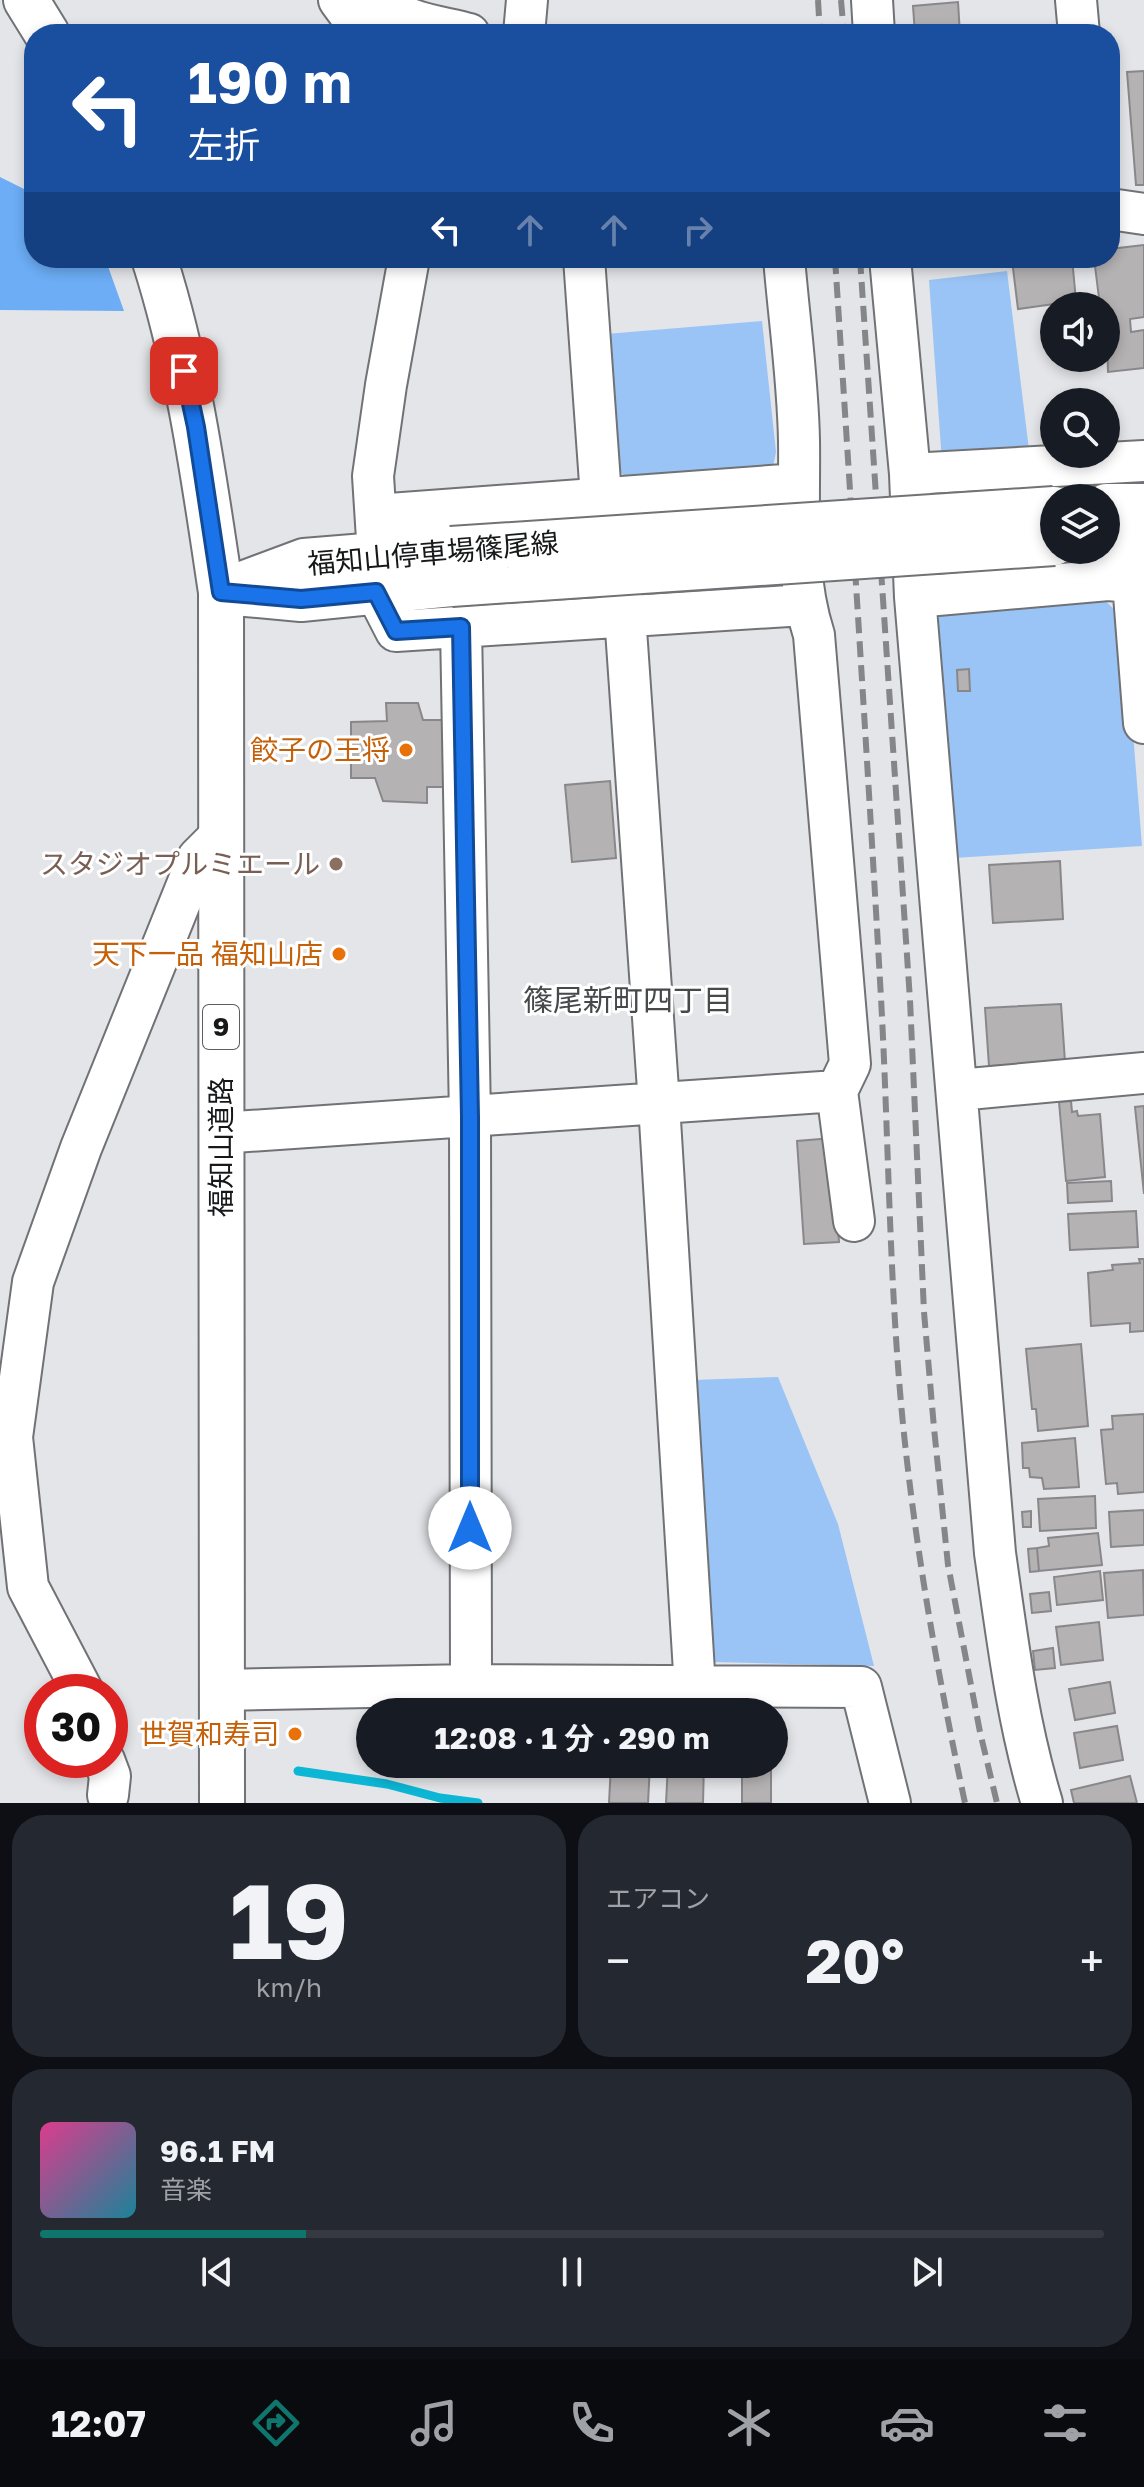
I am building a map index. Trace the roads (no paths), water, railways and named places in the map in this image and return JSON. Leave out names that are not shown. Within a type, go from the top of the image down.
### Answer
[{"type":"main road","points":[[26,0],[41,24]]},
{"type":"main road","name":"福知山道路","points":[[157,268],[172,316],[196,427],[221,592],[222,1803]]},
{"type":"main road","points":[[1120,506],[1144,506]]},
{"type":"main road","name":"福知山停車場篠尾線","points":[[451,567],[1040,510]]},
{"type":"main road","points":[[1120,541],[1144,541]]},
{"type":"main road","name":"福知山停車場篠尾線","points":[[221,592],[301,599],[377,554],[451,567],[1040,544]]},
{"type":"street","points":[[339,0],[357,24]]},
{"type":"street","points":[[381,0],[414,20],[430,24]]},
{"type":"street","points":[[525,24],[527,0]]},
{"type":"street","points":[[872,0],[873,24]]},
{"type":"street","points":[[1076,0],[1078,24]]},
{"type":"street","points":[[1120,210],[1144,214]]},
{"type":"street","points":[[407,268],[373,476],[377,554],[396,631],[804,605]]},
{"type":"street","points":[[585,268],[601,497],[625,615],[695,1688]]},
{"type":"street","points":[[785,268],[799,440],[804,605],[814,635],[850,1064],[837,1091],[854,1221]]},
{"type":"street","points":[[891,268],[910,474],[915,597],[995,1553],[1027,1753],[1042,1803]]},
{"type":"street","points":[[910,474],[1144,461]]},
{"type":"street","points":[[377,554],[601,497],[798,484]]},
{"type":"street","points":[[915,597],[1108,580],[1139,582],[1144,723]]},
{"type":"street","points":[[461,627],[470,1117],[471,1685]]},
{"type":"street","points":[[74,1674],[28,1587],[6,1444],[33,1282],[81,1148],[198,858],[223,833]]},
{"type":"street","points":[[958,1090],[1144,1073]]},
{"type":"street","points":[[220,1133],[837,1091]]},
{"type":"street","points":[[221,1690],[471,1685],[861,1687],[890,1803]]},
{"type":"waterway","points":[[298,1771],[387,1784],[440,1798],[478,1803]]},
{"type":"railway","points":[[818,0],[819,24]]},
{"type":"railway","points":[[841,0],[843,24]]},
{"type":"railway","points":[[836,268],[881,998],[899,1380],[922,1573],[965,1803]]},
{"type":"railway","points":[[861,268],[910,1000],[924,1312],[934,1428],[948,1565],[997,1803]]},
{"type":"place","name":"餃子の王将","points":[[406,750]]},
{"type":"place","name":"スタジオプルミエール","points":[[336,864]]},
{"type":"place","name":"天下一品 福知山店","points":[[339,954]]},
{"type":"place","name":"世賀和寿司","points":[[295,1734]]},
{"type":"district","name":"篠尾新町四丁目","points":[[628,1001]]}]
